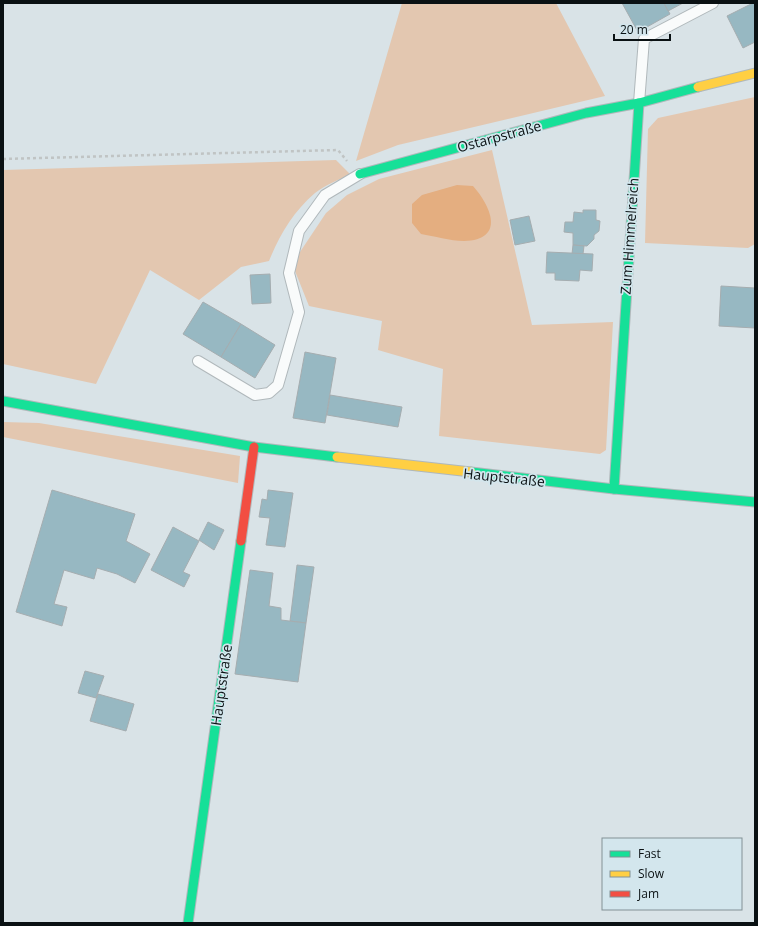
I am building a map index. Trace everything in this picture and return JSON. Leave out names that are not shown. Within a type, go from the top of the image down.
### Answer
[{"type":"street","points":[[639,103],[755,73]]},
{"type":"street","name":"Ostarpstraße","points":[[360,174],[586,113],[639,103]]},
{"type":"street","name":"Zum Himmelreich","points":[[614,489],[614,466],[639,103]]},
{"type":"street","name":"Hauptstraße","points":[[3,400],[68,414],[254,448],[614,489],[755,502]]},
{"type":"street","name":"Hauptstraße","points":[[188,923],[254,448]]},
{"type":"lane","points":[[639,103],[644,39],[714,3]]},
{"type":"lane","points":[[198,361],[255,395],[269,393],[278,385],[299,312],[289,273],[298,231],[325,195],[360,174]]},
{"type":"path","points":[[3,160],[338,150],[360,174]]},
{"type":"shaded area","points":[[402,3],[556,3],[605,96],[398,145],[356,161]]},
{"type":"shaded area","points":[[755,97],[755,244],[748,248],[645,243],[648,129],[658,118]]},
{"type":"shaded area","points":[[492,150],[532,325],[613,322],[606,450],[600,454],[439,436],[443,369],[378,350],[382,321],[309,306],[295,271],[296,258],[326,213],[347,195],[379,179]]},
{"type":"shaded area","points":[[336,160],[350,174],[319,190],[307,200],[288,224],[269,261],[241,267],[199,300],[150,270],[96,384],[3,364],[3,170]]},
{"type":"shaded area","points":[[457,185],[473,186],[480,194],[489,212],[491,221],[490,228],[486,235],[477,239],[459,241],[421,234],[412,223],[412,204],[422,195]]},
{"type":"shaded area","points":[[3,422],[39,423],[240,456],[238,483],[3,437]]},
{"type":"building","points":[[622,3],[664,3],[670,14],[638,32]]},
{"type":"building","points":[[664,3],[683,3],[668,11]]},
{"type":"building","points":[[755,3],[755,42],[743,48],[727,16]]},
{"type":"building","points":[[583,210],[596,210],[596,220],[600,221],[599,231],[594,235],[594,239],[587,246],[573,245],[573,233],[564,232],[565,222],[573,222],[574,212],[583,213]]},
{"type":"building","points":[[529,216],[535,241],[515,245],[510,220]]},
{"type":"building","points":[[573,245],[584,246],[583,254],[572,254]]},
{"type":"building","points":[[547,252],[593,254],[592,271],[580,270],[579,281],[555,280],[555,273],[546,273]]},
{"type":"building","points":[[270,274],[271,303],[252,304],[250,275]]},
{"type":"building","points":[[721,286],[755,288],[755,328],[719,326]]},
{"type":"building","points":[[203,302],[241,324],[221,357],[183,334]]},
{"type":"building","points":[[241,324],[275,345],[255,378],[221,357]]},
{"type":"building","points":[[305,352],[336,358],[325,423],[293,418]]},
{"type":"building","points":[[330,395],[402,407],[398,427],[327,415]]},
{"type":"building","points":[[52,490],[135,514],[126,541],[150,554],[135,583],[117,574],[97,568],[94,579],[64,570],[54,604],[67,607],[62,626],[16,612]]},
{"type":"building","points":[[268,490],[293,493],[285,547],[266,545],[270,518],[259,517],[262,499],[267,500]]},
{"type":"building","points":[[208,522],[224,530],[214,550],[199,540]]},
{"type":"building","points":[[173,527],[199,541],[183,572],[190,575],[184,587],[151,570]]},
{"type":"building","points":[[297,565],[314,567],[306,623],[290,621]]},
{"type":"building","points":[[250,570],[273,573],[269,606],[281,608],[281,620],[306,623],[298,682],[235,674]]},
{"type":"building","points":[[85,671],[104,676],[96,698],[78,693]]},
{"type":"building","points":[[98,694],[134,704],[126,731],[90,721]]},
{"type":"traffic: fast","points":[[360,174],[586,113],[639,103],[698,87]]},
{"type":"traffic: fast","points":[[614,489],[639,103]]},
{"type":"traffic: fast","points":[[3,401],[254,447],[337,457]]},
{"type":"traffic: fast","points":[[471,472],[614,489],[755,502]]},
{"type":"traffic: fast","points":[[188,923],[241,541]]},
{"type":"traffic: slow","points":[[698,87],[755,73]]},
{"type":"traffic: slow","points":[[337,457],[471,472]]},
{"type":"traffic: jam","points":[[241,541],[254,447]]}]
